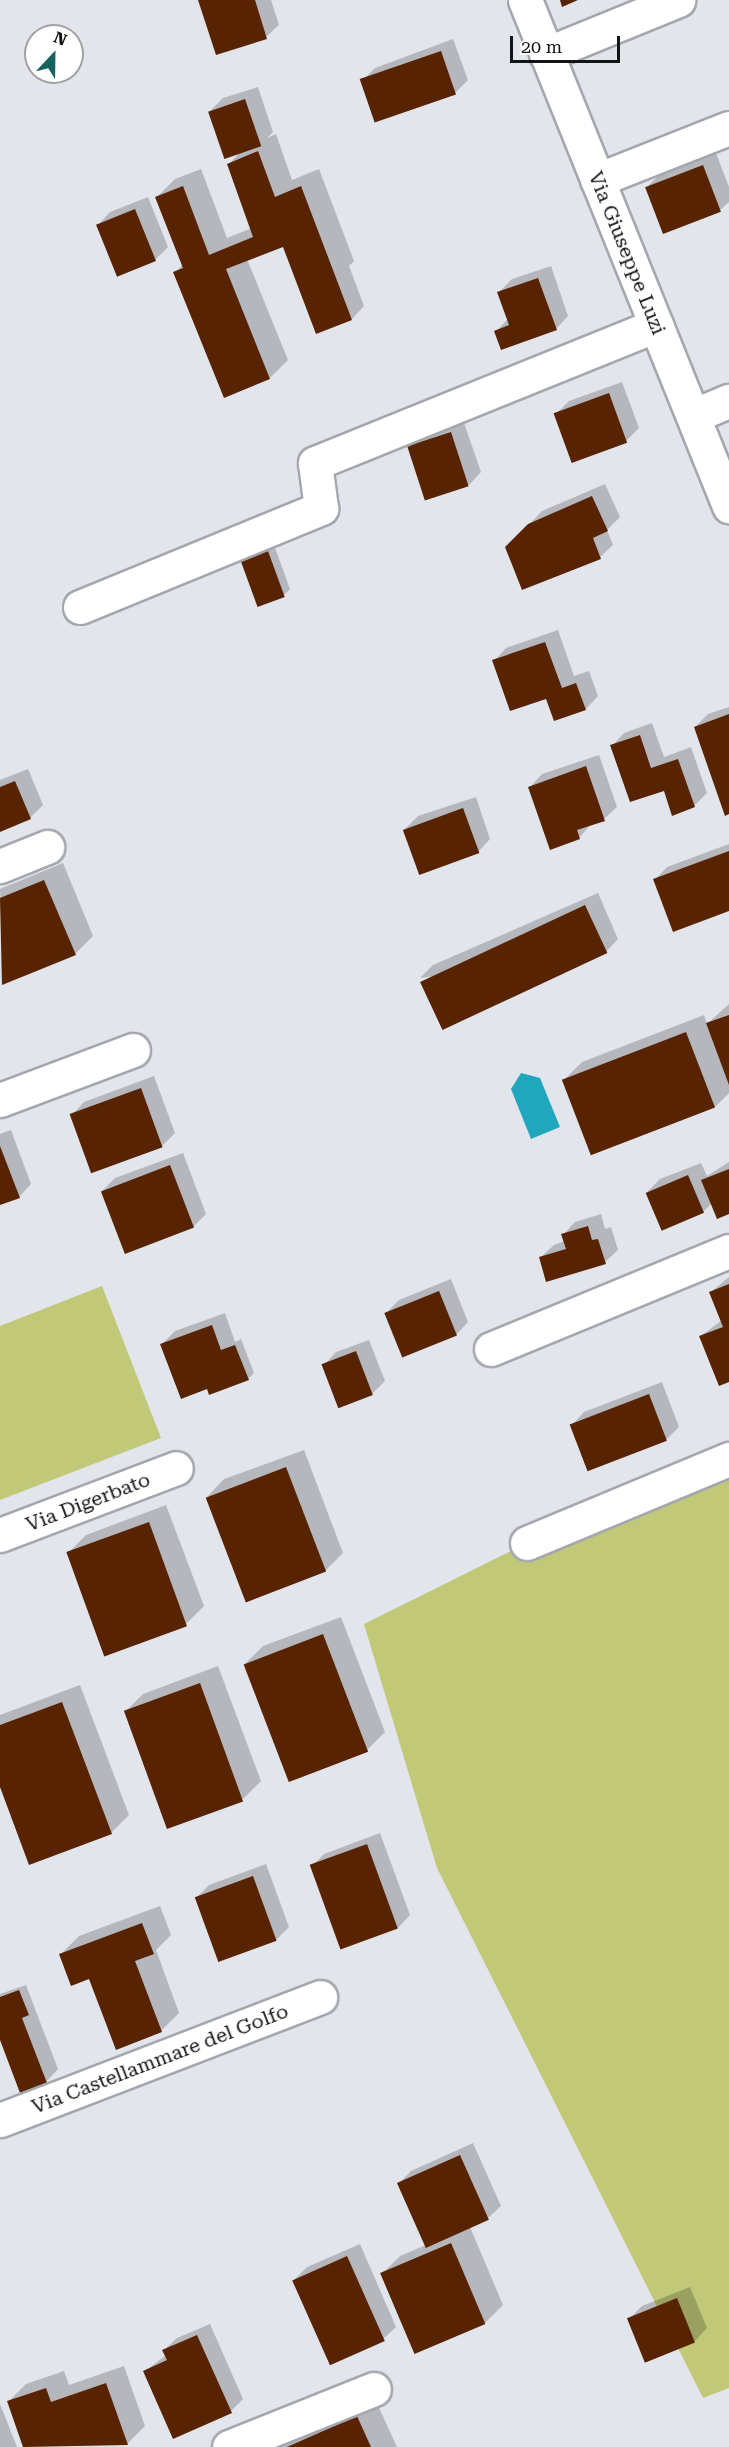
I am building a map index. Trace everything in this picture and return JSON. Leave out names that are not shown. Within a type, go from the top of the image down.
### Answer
[{"type":"street","name":"Via Giuseppe Luzi","points":[[525,0],[729,506]]},
{"type":"street","points":[[546,54],[678,0]]},
{"type":"street","points":[[597,180],[729,128]]},
{"type":"street","points":[[80,607],[321,508],[315,463],[656,325]]},
{"type":"street","points":[[693,416],[729,401]]},
{"type":"street","points":[[0,866],[47,847]]},
{"type":"street","points":[[0,1100],[133,1050]]},
{"type":"street","points":[[491,1349],[729,1251]]},
{"type":"street","points":[[527,1543],[729,1459]]},
{"type":"street","name":"Via Digerbato","points":[[0,1535],[176,1468]]},
{"type":"street","name":"Via Castellammare del Golfo","points":[[0,2120],[320,1997]]},
{"type":"street","points":[[229,2447],[374,2389]]},
{"type":"green space","points":[[102,1286],[161,1438],[0,1500],[0,1326]]},
{"type":"green space","points":[[729,1459],[729,2388],[703,2398],[437,1868],[364,1624],[527,1543]]},
{"type":"water","points":[[521,1073],[540,1078],[560,1127],[531,1139],[511,1089]]},
{"type":"building","points":[[198,0],[255,0],[267,39],[216,55]]},
{"type":"building","points":[[560,0],[578,0],[562,7]]},
{"type":"building","points":[[441,51],[456,94],[375,122],[360,79]]},
{"type":"building","points":[[245,99],[261,146],[224,159],[208,112]]},
{"type":"building","points":[[258,151],[275,197],[301,186],[352,320],[316,334],[283,247],[226,269],[270,379],[224,398],[173,272],[183,268],[155,197],[183,186],[209,255],[253,237],[227,164]]},
{"type":"building","points":[[703,165],[721,212],[663,234],[645,187]]},
{"type":"building","points":[[135,209],[156,261],[117,277],[96,225]]},
{"type":"building","points":[[538,278],[557,330],[501,350],[494,331],[509,325],[497,292]]},
{"type":"building","points":[[609,393],[627,443],[572,463],[554,413]]},
{"type":"building","points":[[451,432],[469,486],[425,500],[407,446]]},
{"type":"building","points":[[592,496],[608,531],[593,538],[601,559],[522,590],[505,547],[528,524]]},
{"type":"building","points":[[268,551],[285,597],[258,607],[241,561]]},
{"type":"building","points":[[545,642],[562,688],[576,683],[586,710],[554,721],[546,699],[510,711],[492,660]]},
{"type":"building","points":[[729,714],[729,814],[725,816],[694,727]]},
{"type":"building","points":[[640,735],[651,768],[678,759],[695,807],[672,816],[664,791],[630,802],[610,745]]},
{"type":"building","points":[[586,766],[605,821],[577,830],[580,839],[550,850],[528,787]]},
{"type":"building","points":[[15,781],[31,819],[0,832],[0,787]]},
{"type":"building","points":[[463,808],[479,853],[419,875],[403,830]]},
{"type":"building","points":[[729,851],[729,911],[673,932],[653,879]]},
{"type":"building","points":[[44,880],[76,955],[2,985],[0,898]]},
{"type":"building","points":[[585,905],[607,953],[442,1030],[420,982]]},
{"type":"building","points":[[729,1015],[729,1085],[706,1023]]},
{"type":"building","points":[[686,1032],[715,1108],[591,1155],[562,1080]]},
{"type":"building","points":[[141,1088],[163,1147],[91,1173],[70,1114]]},
{"type":"building","points":[[0,1146],[20,1198],[0,1205]]},
{"type":"building","points":[[170,1165],[194,1228],[125,1254],[101,1192]]},
{"type":"building","points":[[729,1169],[729,1214],[717,1219],[701,1180]]},
{"type":"building","points":[[688,1175],[704,1213],[662,1231],[646,1193]]},
{"type":"building","points":[[588,1226],[592,1240],[598,1239],[606,1264],[546,1282],[539,1257],[566,1249],[561,1234]]},
{"type":"building","points":[[729,1284],[729,1382],[719,1386],[699,1336],[723,1327],[709,1292]]},
{"type":"building","points":[[439,1291],[457,1336],[402,1358],[384,1313]]},
{"type":"building","points":[[212,1325],[221,1350],[235,1345],[249,1380],[209,1395],[207,1389],[181,1399],[160,1344]]},
{"type":"building","points":[[356,1351],[373,1395],[338,1408],[321,1364]]},
{"type":"building","points":[[649,1394],[667,1441],[588,1471],[570,1424]]},
{"type":"building","points":[[286,1467],[326,1572],[246,1602],[206,1498]]},
{"type":"building","points":[[149,1522],[187,1626],[104,1656],[66,1552]]},
{"type":"building","points":[[323,1634],[368,1752],[289,1782],[244,1664]]},
{"type":"building","points":[[200,1683],[243,1801],[167,1829],[124,1711]]},
{"type":"building","points":[[62,1702],[112,1834],[29,1865],[0,1787],[0,1725]]},
{"type":"building","points":[[367,1844],[398,1929],[340,1949],[310,1865]]},
{"type":"building","points":[[253,1876],[277,1941],[218,1962],[195,1897]]},
{"type":"building","points":[[142,1923],[154,1954],[135,1961],[162,2032],[116,2050],[89,1979],[71,1986],[59,1954]]},
{"type":"building","points":[[19,1990],[29,2015],[22,2018],[47,2083],[20,2093],[0,2040],[0,1997]]},
{"type":"building","points":[[460,2155],[489,2220],[426,2248],[397,2183]]},
{"type":"building","points":[[451,2243],[485,2324],[415,2354],[380,2273]]},
{"type":"building","points":[[347,2256],[385,2341],[330,2365],[292,2280]]},
{"type":"building","points":[[677,2298],[695,2343],[645,2363],[627,2318]]},
{"type":"building","points":[[197,2335],[232,2413],[173,2439],[143,2371],[167,2360],[162,2350]]},
{"type":"building","points":[[106,2383],[128,2445],[23,2447],[7,2401],[46,2388],[51,2402]]},
{"type":"building","points":[[357,2416],[371,2447],[287,2447]]}]
